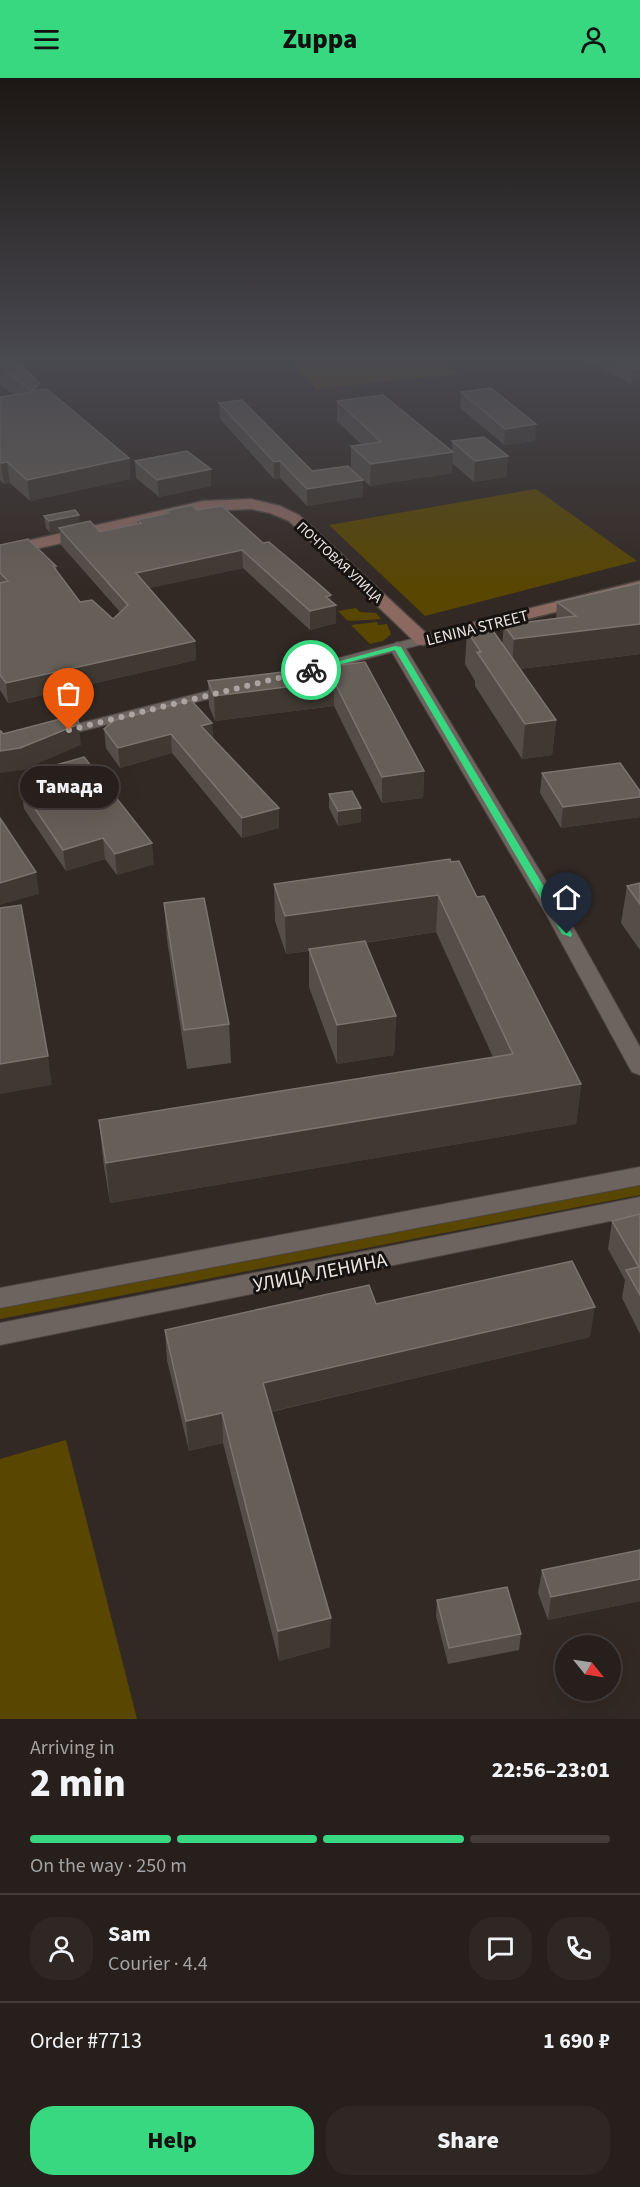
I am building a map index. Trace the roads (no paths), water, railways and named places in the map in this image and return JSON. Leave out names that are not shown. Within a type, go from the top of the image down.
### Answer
[{"type":"main road","name":"ПОЧТОВАЯ УЛИЦА","points":[[0,552],[194,507],[237,503],[262,506],[294,518],[423,640]]},
{"type":"main road","name":"LENINA STREET","points":[[423,640],[640,586]]},
{"type":"street","name":"LENINA STREET","points":[[291,675],[423,640]]},
{"type":"street","points":[[397,647],[556,915],[640,1067]]},
{"type":"street","points":[[46,736],[237,688]]},
{"type":"street","name":"УЛИЦА ЛЕНИНА","points":[[0,1298],[640,1176]]},
{"type":"street","name":"УЛИЦА ЛЕНИНА","points":[[0,1334],[640,1206]]},
{"type":"place","name":"Тамада","points":[[69,730]]}]
